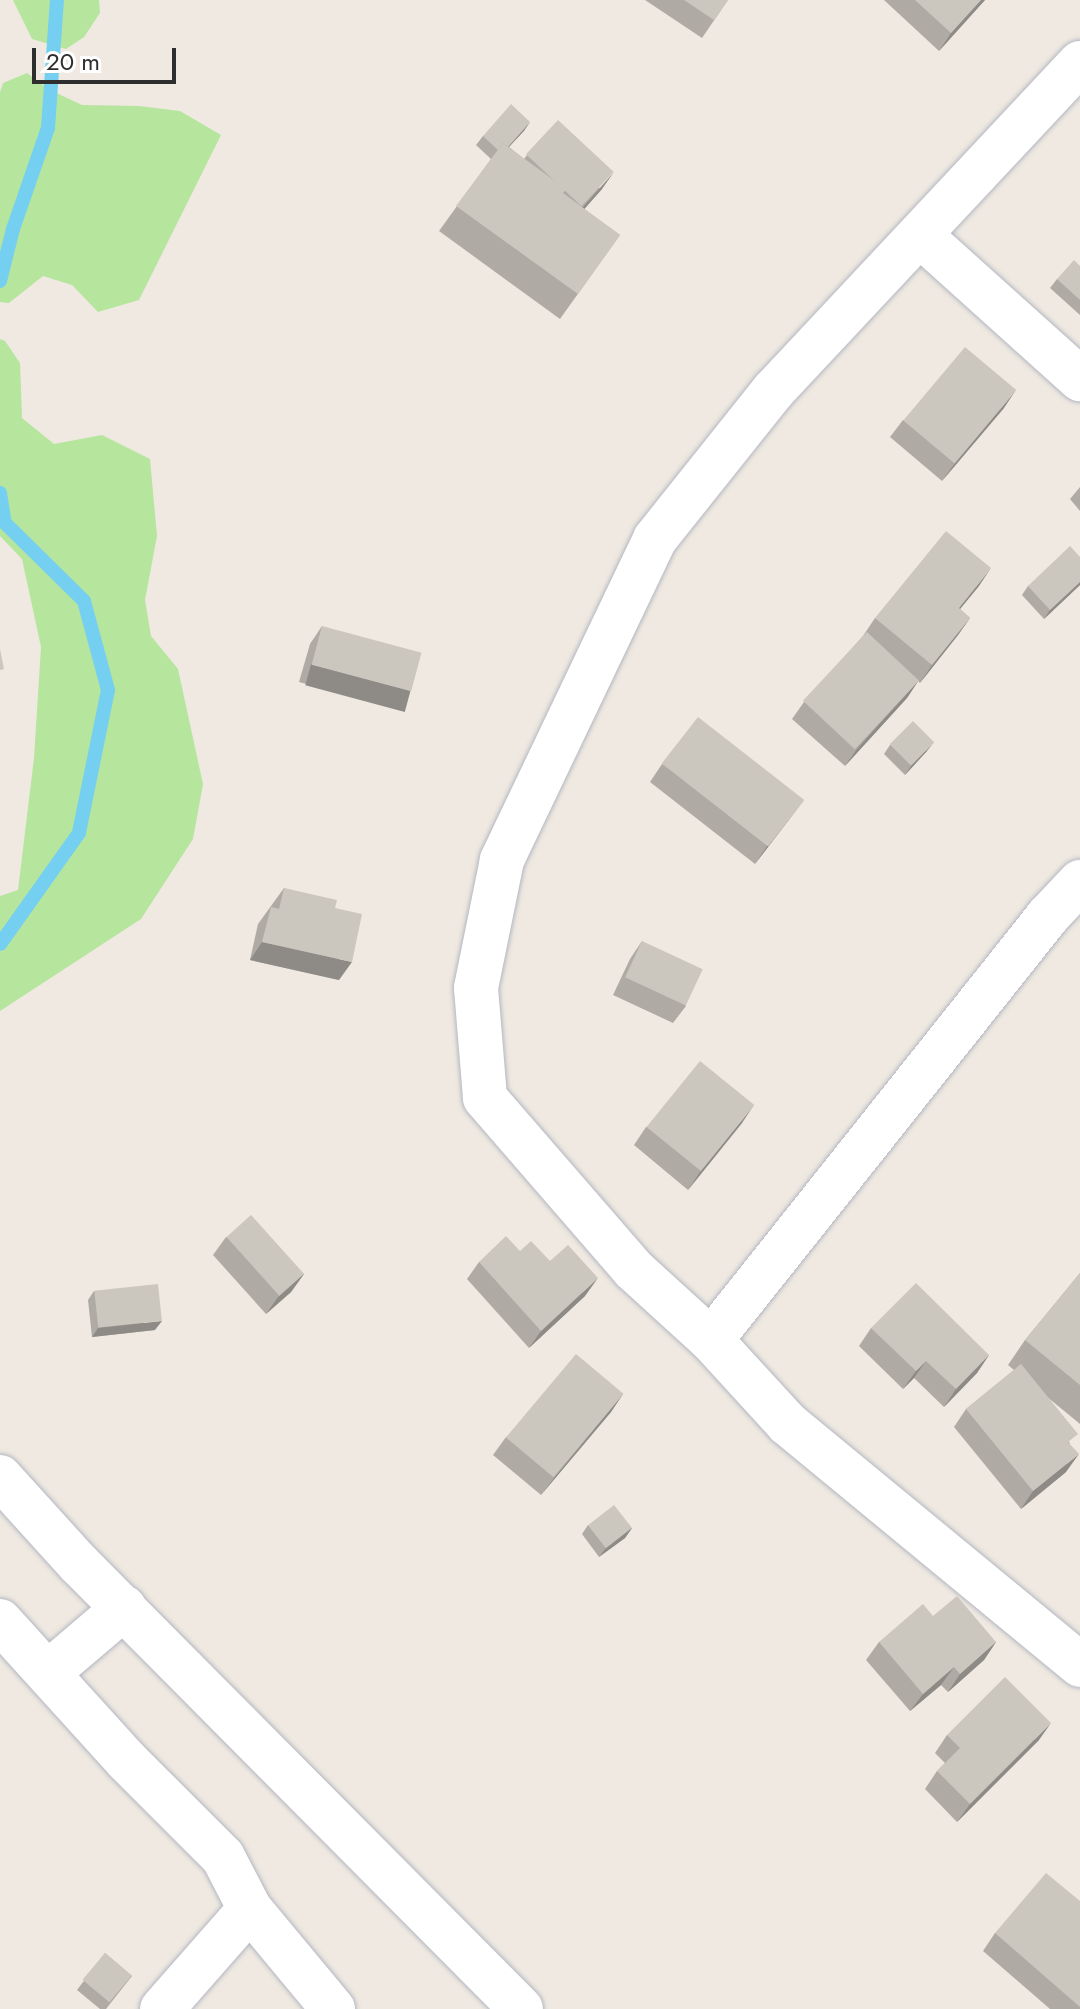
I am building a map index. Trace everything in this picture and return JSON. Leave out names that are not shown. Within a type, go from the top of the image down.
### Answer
[{"type":"street","points":[[1080,63],[773,391],[655,539],[502,860],[476,988],[485,1098],[633,1269],[711,1340],[788,1424],[1080,1665]]},
{"type":"street","points":[[921,236],[1080,379]]},
{"type":"street","points":[[711,1340],[1048,916],[1080,882]]},
{"type":"street","points":[[0,1477],[124,1608],[521,2009]]},
{"type":"street","points":[[49,1672],[124,1608]]},
{"type":"street","points":[[0,1621],[126,1760],[223,1857],[250,1909],[333,2009]]},
{"type":"street","points":[[162,2009],[250,1909]]},
{"type":"green space","points":[[13,0],[99,0],[100,13],[84,37],[66,49],[32,39]]},
{"type":"green space","points":[[27,73],[50,90],[82,105],[139,106],[180,111],[221,135],[139,300],[98,312],[72,285],[43,276],[9,303],[0,302],[0,92],[3,83]]},
{"type":"green space","points":[[0,339],[5,341],[20,363],[22,418],[54,444],[102,435],[150,459],[157,536],[145,600],[151,636],[178,669],[203,784],[193,839],[141,919],[0,1011],[0,896],[18,890],[34,758],[41,647],[22,559],[0,536]]},
{"type":"building","points":[[684,0],[728,0],[714,20]]},
{"type":"building","points":[[915,0],[981,0],[951,33]]},
{"type":"building","points":[[511,104],[530,122],[508,147],[503,143],[498,150],[483,136]]},
{"type":"building","points":[[558,120],[614,172],[582,206],[526,154]]},
{"type":"building","points":[[503,143],[566,189],[563,193],[620,235],[578,294],[456,206]]},
{"type":"building","points":[[1074,260],[1080,266],[1080,300],[1057,279]]},
{"type":"building","points":[[965,347],[1016,390],[955,464],[903,421]]},
{"type":"building","points":[[946,531],[991,568],[959,608],[970,618],[932,665],[875,618]]},
{"type":"building","points":[[1070,546],[1080,557],[1080,582],[1050,610],[1028,586]]},
{"type":"building","points":[[322,626],[421,653],[411,691],[312,665]]},
{"type":"building","points":[[867,632],[919,680],[855,749],[803,701]]},
{"type":"building","points":[[0,649],[4,669],[0,670]]},
{"type":"building","points":[[698,717],[804,800],[768,847],[662,763]]},
{"type":"building","points":[[913,721],[934,742],[911,766],[890,744]]},
{"type":"building","points":[[284,888],[337,900],[335,908],[362,914],[352,962],[262,942],[271,907],[279,909]]},
{"type":"building","points":[[642,941],[703,969],[686,1006],[625,977]]},
{"type":"building","points":[[700,1061],[754,1105],[701,1171],[647,1127]]},
{"type":"building","points":[[251,1215],[304,1274],[279,1296],[226,1237]]},
{"type":"building","points":[[506,1236],[520,1251],[531,1241],[550,1261],[568,1245],[598,1278],[541,1331],[479,1262]]},
{"type":"building","points":[[1080,1273],[1080,1385],[1025,1340]]},
{"type":"building","points":[[916,1283],[989,1355],[956,1389],[926,1361],[916,1371],[871,1328]]},
{"type":"building","points":[[158,1284],[162,1321],[98,1327],[94,1291]]},
{"type":"building","points":[[576,1354],[623,1394],[553,1477],[506,1437]]},
{"type":"building","points":[[1021,1364],[1078,1434],[1068,1442],[1079,1454],[1033,1491],[966,1409]]},
{"type":"building","points":[[614,1505],[632,1528],[606,1548],[588,1525]]},
{"type":"building","points":[[957,1596],[996,1642],[960,1674],[954,1667],[923,1694],[879,1642],[923,1604],[933,1616]]},
{"type":"building","points":[[1005,1677],[1051,1723],[970,1804],[937,1771],[960,1748],[947,1735]]},
{"type":"building","points":[[1046,1873],[1080,1901],[1080,2007],[995,1933]]},
{"type":"building","points":[[105,1953],[132,1975],[109,2002],[83,1980]]},
{"type":"waterway","points":[[0,281],[13,229],[48,128],[57,0]]},
{"type":"waterway","points":[[0,493],[5,523],[84,601],[108,690],[79,833],[0,944]]}]
